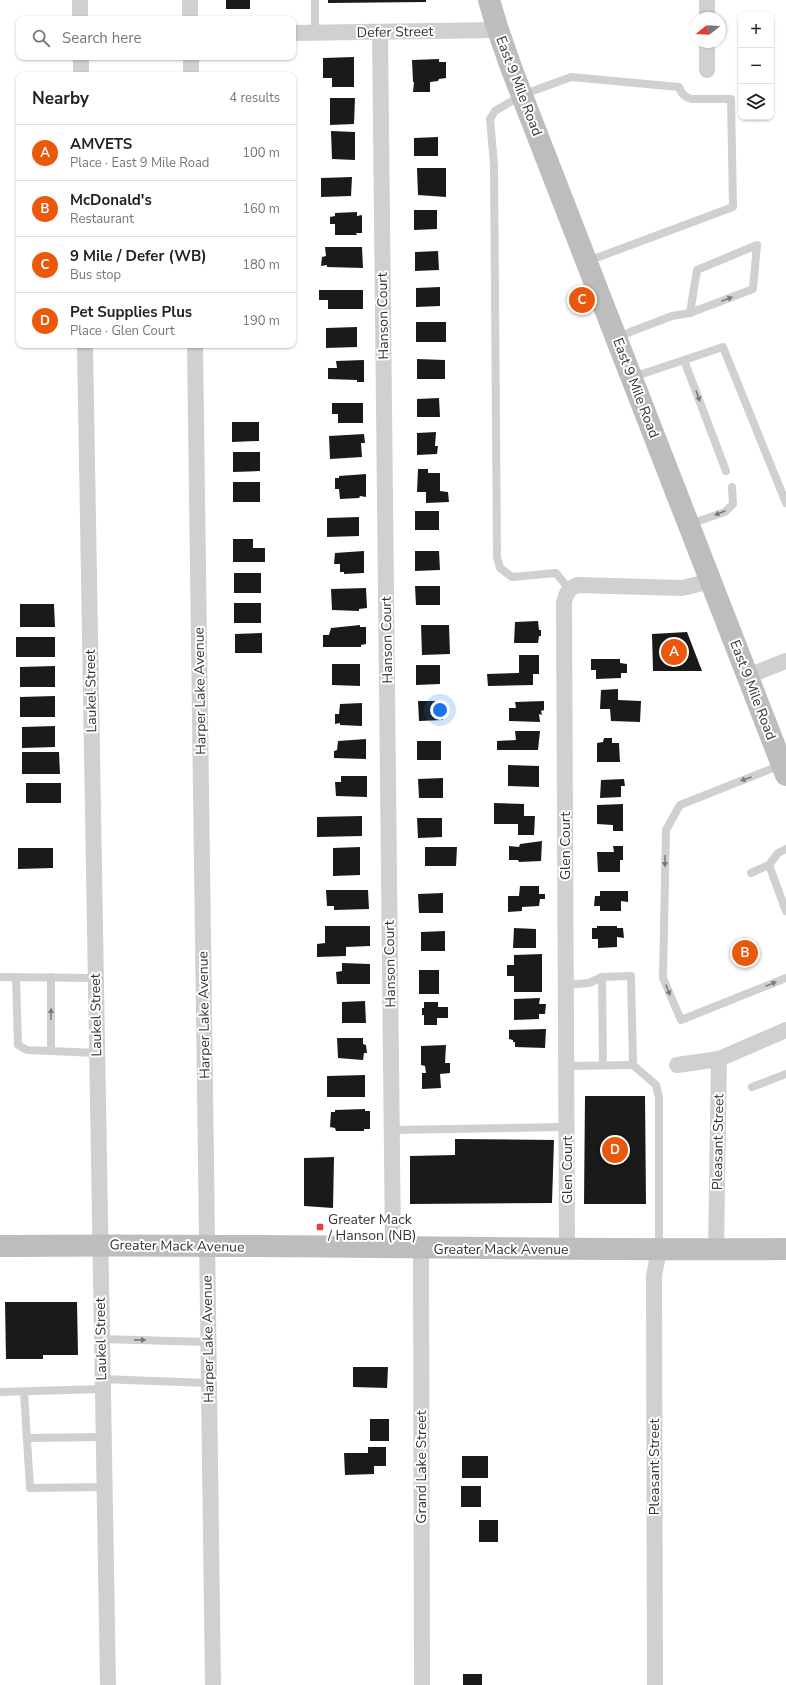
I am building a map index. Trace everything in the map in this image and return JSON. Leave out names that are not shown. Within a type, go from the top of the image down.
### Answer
[{"type":"main road","name":"East 9 Mile Road","points":[[490,0],[498,30],[522,94],[784,770]]},
{"type":"main road","name":"Greater Mack Avenue","points":[[0,1246],[100,1245],[660,1250],[786,1249]]},
{"type":"street","points":[[80,0],[80,16]]},
{"type":"street","points":[[190,0],[190,16]]},
{"type":"street","points":[[707,0],[707,12]]},
{"type":"street","name":"Defer Street","points":[[296,32],[498,30]]},
{"type":"street","name":"Hanson Court","points":[[380,32],[393,1248]]},
{"type":"street","points":[[707,48],[707,70]]},
{"type":"street","points":[[81,60],[81,72]]},
{"type":"street","points":[[191,60],[191,72]]},
{"type":"street","name":"Laukel Street","points":[[85,348],[108,1685]]},
{"type":"street","name":"Harper Lake Avenue","points":[[195,348],[213,1685]]},
{"type":"street","points":[[570,589],[577,585],[682,588],[712,581]]},
{"type":"street","name":"Glen Court","points":[[567,1249],[564,604],[566,594],[570,589]]},
{"type":"street","points":[[748,676],[786,661]]},
{"type":"street","points":[[677,1066],[719,1059],[786,1030]]},
{"type":"street","name":"Pleasant Street","points":[[716,1250],[719,1059]]},
{"type":"street","name":"Grand Lake Street","points":[[421,1248],[422,1685]]},
{"type":"street","name":"Pleasant Street","points":[[655,1685],[654,1276],[660,1250]]},
{"type":"lane","points":[[315,0],[315,32]]},
{"type":"lane","points":[[570,589],[556,573],[512,577],[500,568],[497,557],[494,165],[490,119],[494,111],[522,94],[571,77],[679,86],[680,91],[687,98],[731,99],[733,207],[587,262]]},
{"type":"lane","points":[[616,337],[672,316],[690,313],[753,289],[757,245],[697,270],[690,313]]},
{"type":"lane","points":[[632,377],[723,346],[786,504]]},
{"type":"lane","points":[[684,360],[726,471]]},
{"type":"lane","points":[[689,524],[725,512],[733,504],[732,487]]},
{"type":"lane","points":[[784,770],[680,805],[666,830],[663,978],[681,1020],[786,978]]},
{"type":"lane","points":[[750,872],[769,865],[778,853],[786,849]]},
{"type":"lane","points":[[769,865],[786,911]]},
{"type":"lane","points":[[566,985],[589,983],[602,977],[631,976],[634,1065]]},
{"type":"lane","points":[[0,977],[95,978]]},
{"type":"lane","points":[[16,977],[18,1045],[27,1050],[97,1053]]},
{"type":"lane","points":[[51,1051],[52,977]]},
{"type":"lane","points":[[602,977],[603,1065]]},
{"type":"lane","points":[[566,1066],[634,1065],[656,1085],[659,1098],[660,1250]]},
{"type":"lane","points":[[752,1087],[786,1074]]},
{"type":"lane","points":[[392,1130],[566,1127]]},
{"type":"lane","points":[[101,1339],[208,1342]]},
{"type":"lane","points":[[0,1392],[24,1392],[102,1384],[208,1383]]},
{"type":"lane","points":[[24,1392],[30,1488],[104,1486]]},
{"type":"lane","points":[[27,1438],[103,1437]]},
{"type":"building","points":[[226,0],[250,0],[250,9],[226,9]]},
{"type":"building","points":[[328,0],[426,0],[426,2],[328,3]]},
{"type":"building","points":[[354,57],[354,87],[332,87],[332,78],[323,78],[323,58]]},
{"type":"building","points":[[439,59],[439,62],[446,62],[446,78],[430,82],[430,92],[413,92],[414,82],[412,60]]},
{"type":"building","points":[[330,98],[355,98],[354,124],[330,125]]},
{"type":"building","points":[[331,131],[355,132],[355,160],[332,159]]},
{"type":"building","points":[[438,137],[438,156],[414,156],[414,138]]},
{"type":"building","points":[[417,168],[446,168],[446,197],[418,195]]},
{"type":"building","points":[[352,177],[351,196],[321,197],[321,178]]},
{"type":"building","points":[[414,210],[437,210],[437,229],[414,230]]},
{"type":"building","points":[[357,212],[357,216],[362,215],[362,233],[356,233],[357,235],[335,235],[335,224],[330,224],[330,217],[335,216],[335,213]]},
{"type":"building","points":[[325,247],[362,247],[363,268],[327,267],[327,265],[321,266],[322,257],[326,256]]},
{"type":"building","points":[[438,251],[439,270],[415,271],[415,252]]},
{"type":"building","points":[[440,287],[440,306],[416,307],[416,288]]},
{"type":"building","points":[[319,290],[363,290],[363,309],[328,309],[328,300],[319,300]]},
{"type":"building","points":[[416,322],[446,322],[446,342],[416,342]]},
{"type":"building","points":[[357,327],[357,347],[326,348],[326,328]]},
{"type":"building","points":[[417,359],[445,360],[445,379],[417,379]]},
{"type":"building","points":[[364,360],[364,382],[357,382],[357,380],[328,379],[328,368],[337,368],[336,361]]},
{"type":"building","points":[[439,398],[440,417],[417,417],[417,399]]},
{"type":"building","points":[[332,403],[363,403],[363,423],[338,423],[338,414],[332,414]]},
{"type":"building","points":[[232,422],[259,422],[259,441],[232,442]]},
{"type":"building","points":[[436,432],[435,446],[438,446],[437,454],[417,455],[417,433]]},
{"type":"building","points":[[364,434],[365,443],[361,443],[362,457],[330,459],[329,436]]},
{"type":"building","points":[[233,452],[260,452],[260,471],[233,472]]},
{"type":"building","points":[[418,469],[428,469],[428,473],[440,473],[440,491],[448,492],[449,502],[426,503],[426,492],[417,492]]},
{"type":"building","points":[[366,474],[366,497],[360,496],[359,498],[340,499],[339,489],[335,489],[335,478],[339,478],[339,476]]},
{"type":"building","points":[[233,482],[260,482],[260,502],[233,502]]},
{"type":"building","points":[[415,511],[439,511],[439,530],[415,530]]},
{"type":"building","points":[[359,517],[359,536],[327,537],[327,518]]},
{"type":"building","points":[[233,539],[253,539],[253,548],[265,548],[265,562],[233,562]]},
{"type":"building","points":[[364,551],[364,573],[344,574],[344,572],[340,572],[340,564],[334,564],[335,553]]},
{"type":"building","points":[[415,551],[439,551],[440,570],[415,571]]},
{"type":"building","points":[[234,573],[261,573],[261,593],[234,593]]},
{"type":"building","points":[[415,586],[440,586],[440,605],[416,605]]},
{"type":"building","points":[[366,588],[367,608],[359,609],[359,611],[332,610],[331,589]]},
{"type":"building","points":[[234,603],[261,603],[261,623],[234,623]]},
{"type":"building","points":[[20,604],[54,604],[55,627],[20,627]]},
{"type":"building","points":[[538,621],[541,636],[539,636],[538,643],[514,643],[515,622]]},
{"type":"building","points":[[360,625],[360,627],[366,627],[366,644],[361,645],[361,647],[323,647],[323,635],[329,635],[331,628]]},
{"type":"building","points":[[421,625],[449,625],[450,654],[422,655]]},
{"type":"building","points":[[687,632],[702,671],[653,671],[652,634]]},
{"type":"building","points":[[262,633],[262,653],[235,653],[235,634]]},
{"type":"building","points":[[16,637],[55,637],[55,657],[16,657]]},
{"type":"building","points":[[519,655],[539,655],[539,674],[533,674],[533,685],[488,686],[487,674],[519,673]]},
{"type":"building","points":[[591,659],[620,659],[620,663],[627,664],[627,673],[621,673],[621,678],[596,679],[596,670],[591,670]]},
{"type":"building","points":[[332,664],[360,664],[360,686],[332,685]]},
{"type":"building","points":[[416,665],[440,665],[440,684],[416,685]]},
{"type":"building","points":[[55,666],[55,687],[20,687],[20,667]]},
{"type":"building","points":[[618,689],[618,700],[641,701],[640,722],[611,721],[610,709],[600,709],[601,690]]},
{"type":"building","points":[[55,696],[55,717],[20,717],[20,697]]},
{"type":"building","points":[[418,701],[443,701],[443,720],[419,721]]},
{"type":"building","points":[[544,701],[544,710],[541,711],[542,715],[539,714],[540,722],[509,721],[509,708],[516,708],[515,702]]},
{"type":"building","points":[[362,703],[362,726],[340,725],[340,723],[335,724],[335,714],[339,714],[340,704]]},
{"type":"building","points":[[55,726],[55,747],[22,748],[22,727]]},
{"type":"building","points":[[515,731],[540,731],[538,750],[497,750],[497,741],[516,740]]},
{"type":"building","points":[[604,738],[612,738],[612,743],[619,743],[620,762],[597,762],[597,743],[603,742]]},
{"type":"building","points":[[366,739],[366,759],[334,758],[334,751],[337,750],[338,741]]},
{"type":"building","points":[[417,741],[441,741],[441,760],[417,760]]},
{"type":"building","points":[[22,752],[59,752],[60,774],[22,774]]},
{"type":"building","points":[[508,765],[539,766],[539,787],[508,786]]},
{"type":"building","points":[[341,776],[367,776],[367,797],[336,796],[335,782],[341,782]]},
{"type":"building","points":[[443,778],[443,798],[419,798],[418,779]]},
{"type":"building","points":[[624,779],[625,786],[621,786],[621,797],[600,798],[601,780]]},
{"type":"building","points":[[26,783],[61,783],[61,803],[26,803]]},
{"type":"building","points":[[494,803],[524,804],[524,816],[535,816],[534,835],[518,835],[518,824],[494,824]]},
{"type":"building","points":[[623,804],[623,831],[613,831],[613,825],[597,824],[597,805]]},
{"type":"building","points":[[362,816],[362,836],[317,837],[317,817]]},
{"type":"building","points":[[417,818],[442,818],[442,837],[418,838]]},
{"type":"building","points":[[542,841],[541,861],[519,862],[518,860],[509,860],[509,846],[519,847],[520,844]]},
{"type":"building","points":[[613,846],[623,846],[623,860],[620,860],[620,872],[598,872],[597,852],[614,852]]},
{"type":"building","points":[[360,847],[360,875],[333,876],[333,848]]},
{"type":"building","points":[[425,847],[457,847],[456,866],[425,866]]},
{"type":"building","points":[[18,848],[53,848],[53,868],[18,869]]},
{"type":"building","points":[[520,886],[539,886],[539,894],[545,894],[545,899],[540,899],[539,906],[522,907],[522,911],[508,912],[508,896],[519,896]]},
{"type":"building","points":[[326,890],[368,890],[369,909],[334,910],[334,906],[327,906]]},
{"type":"building","points":[[600,891],[628,891],[628,902],[621,901],[621,911],[600,911],[600,906],[594,906],[595,896],[600,896]]},
{"type":"building","points":[[443,893],[443,913],[419,913],[418,894]]},
{"type":"building","points":[[325,926],[370,926],[370,946],[346,947],[346,956],[317,957],[317,944],[325,943]]},
{"type":"building","points":[[597,926],[617,926],[617,928],[623,928],[624,938],[617,937],[617,947],[598,948],[598,939],[592,939],[592,928],[597,928]]},
{"type":"building","points":[[514,928],[536,929],[536,948],[513,948]]},
{"type":"building","points":[[445,931],[445,951],[421,951],[421,932]]},
{"type":"building","points":[[542,954],[542,992],[514,992],[514,976],[507,976],[507,965],[514,965],[514,955]]},
{"type":"building","points":[[342,963],[370,964],[370,984],[337,984],[336,972],[342,971]]},
{"type":"building","points":[[419,970],[439,970],[439,994],[419,994]]},
{"type":"building","points":[[540,998],[539,1004],[546,1004],[545,1014],[539,1014],[539,1019],[514,1020],[514,999]]},
{"type":"building","points":[[365,1001],[366,1023],[342,1023],[342,1002]]},
{"type":"building","points":[[424,1002],[438,1002],[438,1007],[448,1007],[448,1018],[437,1018],[437,1025],[424,1025],[422,1008],[424,1008]]},
{"type":"building","points":[[546,1029],[545,1048],[515,1047],[515,1042],[509,1039],[509,1030]]},
{"type":"building","points":[[337,1038],[363,1038],[363,1044],[366,1045],[367,1053],[364,1053],[363,1060],[338,1058]]},
{"type":"building","points":[[446,1045],[445,1063],[450,1063],[450,1073],[440,1074],[441,1088],[422,1089],[422,1073],[426,1073],[425,1066],[421,1065],[421,1046]]},
{"type":"building","points":[[365,1075],[365,1097],[327,1097],[327,1076]]},
{"type":"building","points":[[585,1096],[645,1096],[646,1204],[584,1204]]},
{"type":"building","points":[[365,1109],[365,1111],[370,1111],[370,1129],[364,1129],[364,1131],[336,1131],[335,1128],[330,1127],[331,1112],[335,1112],[335,1110]]},
{"type":"building","points":[[455,1139],[554,1140],[552,1203],[410,1204],[410,1156],[455,1155]]},
{"type":"building","points":[[334,1157],[333,1208],[304,1206],[304,1158]]},
{"type":"building","points":[[5,1302],[77,1302],[78,1355],[43,1355],[43,1359],[6,1359]]},
{"type":"building","points":[[353,1367],[388,1367],[387,1388],[353,1387]]},
{"type":"building","points":[[370,1419],[389,1419],[389,1441],[370,1441]]},
{"type":"building","points":[[368,1447],[386,1447],[386,1466],[374,1466],[374,1474],[345,1475],[344,1453],[368,1453]]},
{"type":"building","points":[[462,1456],[488,1456],[488,1478],[462,1478]]},
{"type":"building","points":[[461,1486],[481,1486],[481,1507],[461,1507]]},
{"type":"building","points":[[479,1520],[498,1520],[498,1542],[479,1542]]},
{"type":"building","points":[[463,1674],[482,1674],[482,1685],[463,1685]]},
{"type":"place","name":"9 Mile / Defer (WB)","points":[[582,300]]},
{"type":"place","name":"AMVETS","points":[[674,652]]},
{"type":"place","name":"McDonald's","points":[[745,953]]},
{"type":"place","name":"Pet Supplies Plus","points":[[615,1150]]},
{"type":"place","name":"Greater Mack / Hanson (NB)","points":[[320,1227]]}]
